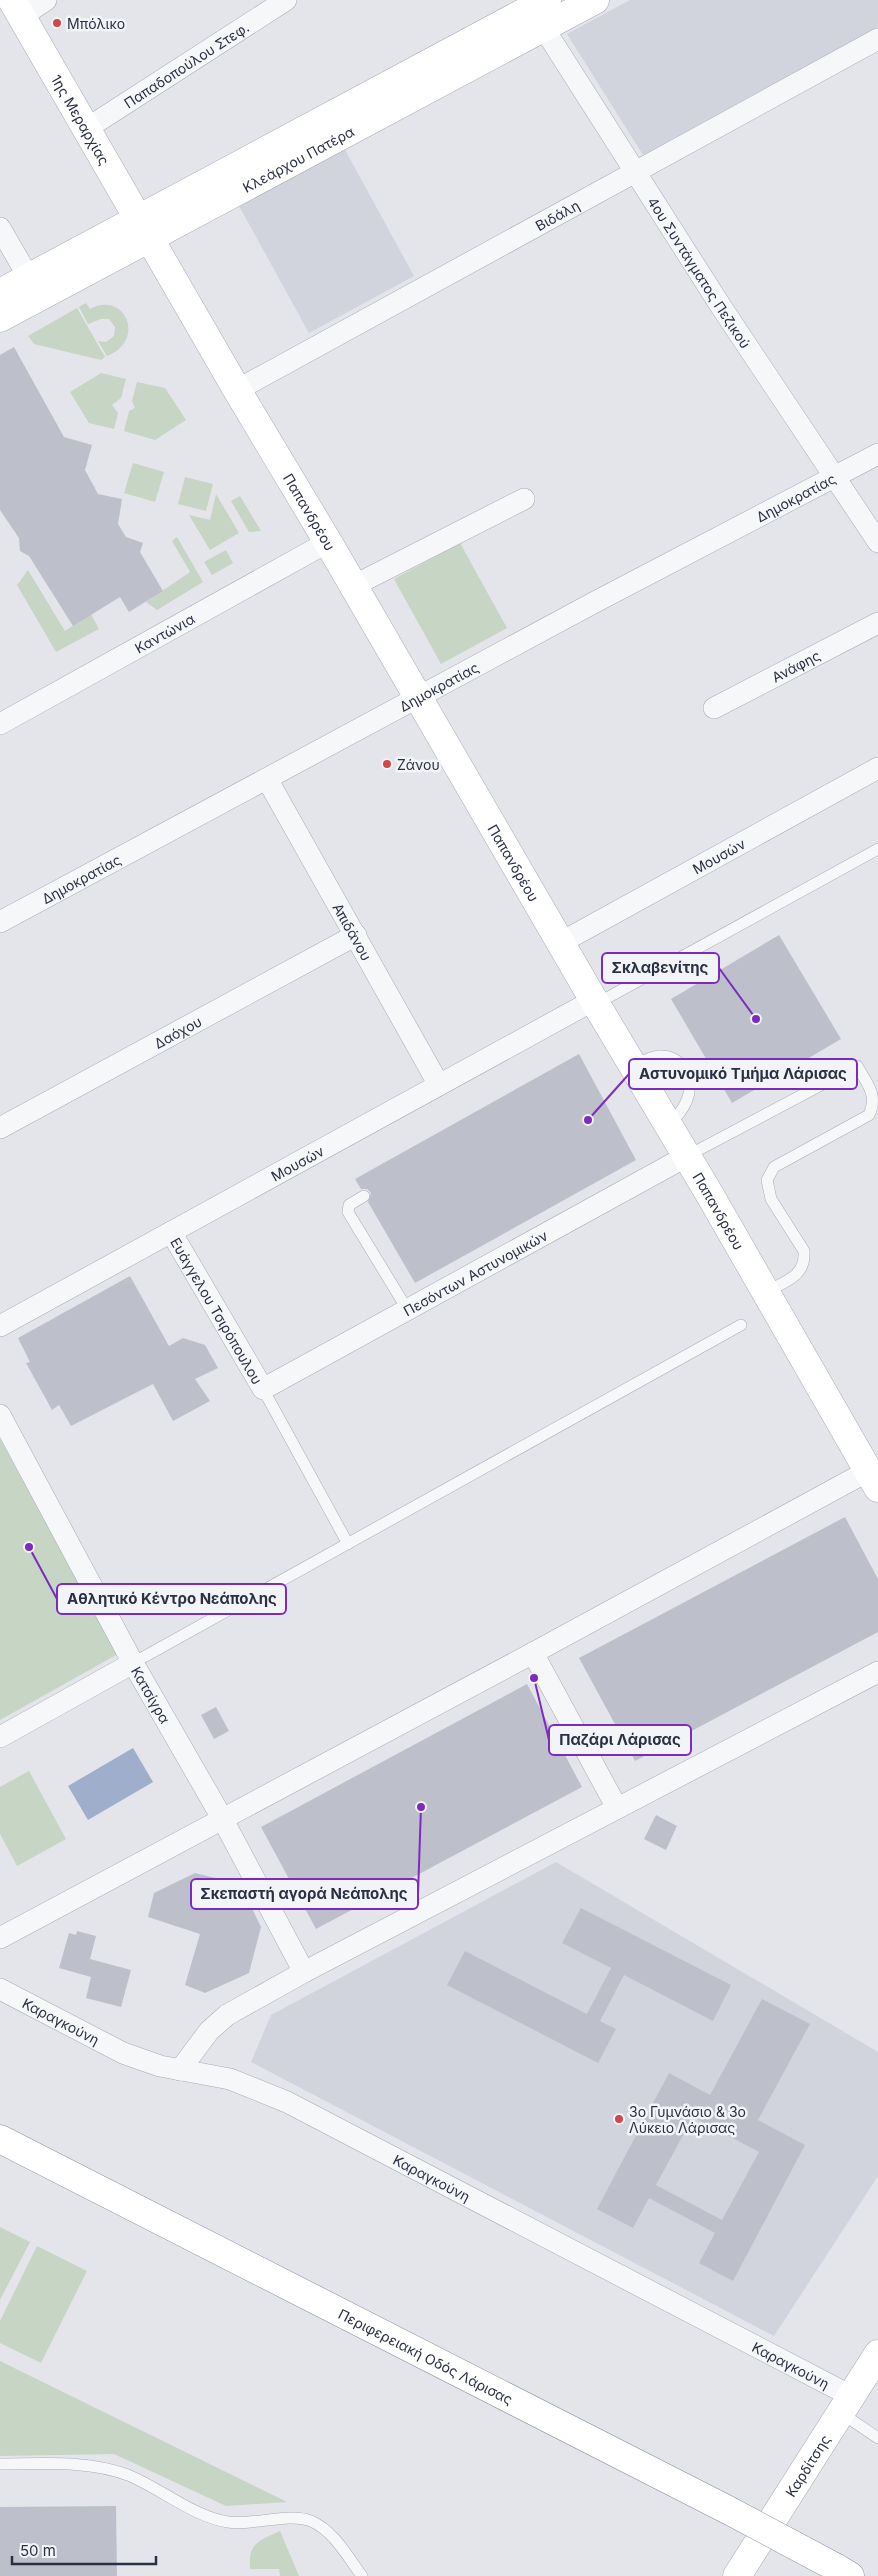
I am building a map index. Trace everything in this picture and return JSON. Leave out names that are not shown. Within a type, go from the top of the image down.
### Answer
[{"type":"main road","name":"Κλεάρχου Πατέρα","points":[[0,318],[143,228],[537,9],[595,0]]},
{"type":"main road","name":"1ης Μεραρχίας","points":[[17,8],[143,228]]},
{"type":"main road","name":"Κλεάρχου Πατέρα","points":[[0,293],[29,278],[143,228]]},
{"type":"main road","name":"Παπανδρέου","points":[[143,228],[328,542],[560,943],[669,1125],[873,1479]]},
{"type":"main road","name":"Περιφερειακή Οδός Λάρισας","points":[[0,2139],[728,2510],[842,2572]]},
{"type":"main road","name":"Καρδίτσης","points":[[737,2576],[878,2354]]},
{"type":"street","points":[[17,8],[46,0]]},
{"type":"street","name":"Παπαδοπούλου Στεφ.","points":[[86,130],[286,0]]},
{"type":"street","name":"4ου Συντάγματος Πεζικού","points":[[537,9],[634,173],[878,542]]},
{"type":"street","name":"Βιδάλη","points":[[237,390],[878,39]]},
{"type":"street","points":[[0,228],[29,278]]},
{"type":"street","name":"Δημοκρατίας","points":[[0,922],[597,601],[878,454]]},
{"type":"street","points":[[353,586],[524,499]]},
{"type":"street","name":"Καντώνια","points":[[0,724],[328,542]]},
{"type":"street","name":"Ανάφης","points":[[714,708],[878,623]]},
{"type":"street","name":"Μουσών","points":[[560,943],[878,768]]},
{"type":"street","name":"Απιδάνου","points":[[267,779],[356,935],[438,1085]]},
{"type":"street","name":"Δαόχου","points":[[0,1128],[356,935]]},
{"type":"street","name":"Μουσών","points":[[0,1326],[438,1085],[595,1002]]},
{"type":"street","name":"Πεσόντων Αστυνομικών","points":[[263,1389],[687,1156]]},
{"type":"street","name":"Ευάγγελου Τσιρόπουλου","points":[[171,1232],[263,1389]]},
{"type":"street","name":"Κατσίγρα","points":[[0,1415],[133,1663],[222,1818],[304,1972]]},
{"type":"street","points":[[0,1938],[533,1653],[873,1479]]},
{"type":"street","points":[[533,1653],[617,1808]]},
{"type":"street","points":[[0,1737],[133,1663]]},
{"type":"street","points":[[180,2070],[209,2031],[227,2015],[304,1972],[878,1672]]},
{"type":"street","name":"Καραγκούνη","points":[[0,1989],[123,2053],[160,2066],[230,2079],[287,2102],[846,2405]]},
{"type":"lane","points":[[595,1002],[878,849]]},
{"type":"lane","points":[[633,1066],[659,1056],[672,1058],[681,1065],[687,1074],[690,1086],[688,1098],[680,1114],[669,1125]]},
{"type":"lane","points":[[687,1156],[857,1066],[869,1087],[875,1105],[869,1116],[774,1167],[767,1180],[771,1199],[804,1251],[805,1261],[800,1272],[766,1292]]},
{"type":"lane","points":[[364,1196],[349,1205],[348,1212],[407,1309]]},
{"type":"lane","points":[[133,1663],[741,1325]]},
{"type":"lane","points":[[263,1389],[348,1544]]},
{"type":"lane","points":[[846,2405],[878,2438]]},
{"type":"lane","points":[[0,2464],[99,2466],[129,2476],[211,2517],[227,2522],[309,2520],[328,2530],[362,2576]]},
{"type":"shaded area","points":[[630,0],[878,0],[878,27],[643,155],[567,34]]},
{"type":"shaded area","points":[[344,148],[414,276],[309,333],[239,206]]},
{"type":"shaded area","name":"3ο Γυμνάσιο & 3ο Λύκειο Λάρισας","points":[[556,1862],[878,2052],[878,2176],[774,2336],[251,2062],[271,2015]]},
{"type":"green space","points":[[86,303],[90,309],[102,305],[113,306],[121,311],[127,319],[126,339],[119,349],[107,356],[98,341],[106,342],[114,336],[115,327],[109,319],[101,319],[88,324],[79,307]]},
{"type":"green space","points":[[77,308],[105,357],[101,360],[34,344],[28,336]]},
{"type":"green space","points":[[101,373],[126,379],[121,398],[112,405],[118,413],[114,429],[89,423],[70,392]]},
{"type":"green space","points":[[137,382],[165,388],[186,420],[155,440],[124,431],[129,411],[135,408],[132,401]]},
{"type":"green space","points":[[133,463],[164,472],[155,502],[124,493]]},
{"type":"green space","points":[[185,477],[213,484],[206,511],[178,504]]},
{"type":"green space","points":[[216,494],[239,533],[210,550],[189,515],[210,520]]},
{"type":"green space","points":[[240,496],[261,531],[249,532],[231,501]]},
{"type":"green space","points":[[177,537],[203,582],[157,610],[146,602],[190,572],[172,541]]},
{"type":"green space","points":[[460,543],[507,628],[441,664],[394,579]]},
{"type":"green space","points":[[226,550],[233,563],[212,575],[204,562]]},
{"type":"green space","points":[[28,570],[65,631],[91,614],[99,629],[56,652],[17,585]]},
{"type":"green space","points":[[0,1439],[118,1654],[0,1720]]},
{"type":"green space","points":[[29,1771],[66,1839],[17,1866],[0,1834],[0,1787]]},
{"type":"green space","points":[[0,2227],[30,2242],[0,2300]]},
{"type":"green space","points":[[37,2246],[87,2271],[41,2363],[0,2343],[0,2321]]},
{"type":"green space","points":[[0,2361],[287,2502],[226,2506],[114,2454],[0,2456]]},
{"type":"green space","points":[[280,2531],[299,2576],[280,2576],[279,2569],[250,2569],[251,2553],[256,2544]]},
{"type":"water","points":[[133,1748],[153,1782],[88,1820],[68,1786]]},
{"type":"building","points":[[14,347],[64,437],[92,445],[85,470],[98,494],[122,499],[118,524],[126,537],[143,543],[140,552],[163,591],[129,612],[120,597],[73,626],[29,556],[20,551],[19,538],[0,510],[0,355]]},
{"type":"building","points":[[779,935],[841,1039],[732,1103],[671,999]]},
{"type":"building","points":[[579,1054],[636,1160],[415,1283],[368,1202],[371,1193],[367,1189],[361,1189],[355,1179]]},
{"type":"building","points":[[130,1276],[169,1346],[183,1338],[205,1345],[218,1368],[195,1379],[210,1401],[173,1421],[153,1384],[71,1426],[59,1405],[52,1410],[26,1363],[30,1362],[18,1338]]},
{"type":"building","points":[[845,1517],[878,1579],[878,1632],[635,1761],[579,1658]]},
{"type":"building","points":[[527,1684],[582,1787],[316,1929],[261,1827]]},
{"type":"building","points":[[216,1707],[229,1731],[214,1739],[201,1715]]},
{"type":"building","points":[[656,1815],[677,1826],[666,1850],[644,1839]]},
{"type":"building","points":[[195,1873],[240,1884],[261,1927],[249,1973],[205,1993],[185,1985],[200,1934],[148,1917],[154,1893]]},
{"type":"building","points":[[581,1908],[731,1985],[713,2021],[624,1975],[600,2021],[616,2029],[598,2063],[447,1985],[465,1951],[587,2014],[611,1968],[562,1943]]},
{"type":"building","points":[[77,1931],[96,1936],[90,1959],[131,1970],[121,2007],[86,1998],[91,1977],[59,1968],[69,1933],[76,1935]]},
{"type":"building","points":[[762,1999],[810,2024],[758,2120],[805,2145],[733,2281],[699,2263],[715,2233],[649,2198],[633,2228],[597,2209],[669,2073],[710,2095]],"holes":[[[693,2117],[759,2152],[722,2220],[656,2185]]]},
{"type":"building","points":[[116,2506],[117,2576],[0,2576],[0,2507]]},
{"type":"place","name":"Μπόλικο","points":[[57,23]]},
{"type":"place","name":"Ζάνου","points":[[387,764]]},
{"type":"place","name":"Σκλαβενίτης","points":[[756,1019]]},
{"type":"place","name":"Αστυνομικό Τμήμα Λάρισας","points":[[588,1120]]},
{"type":"place","name":"Αθλητικό Κέντρο Νεάπολης","points":[[29,1547]]},
{"type":"place","name":"Παζάρι Λάρισας","points":[[534,1678]]},
{"type":"place","name":"Σκεπαστή αγορά Νεάπολης","points":[[421,1807]]},
{"type":"place","name":"3ο Γυμνάσιο & 3ο Λύκειο Λάρισας","points":[[619,2119]]}]
